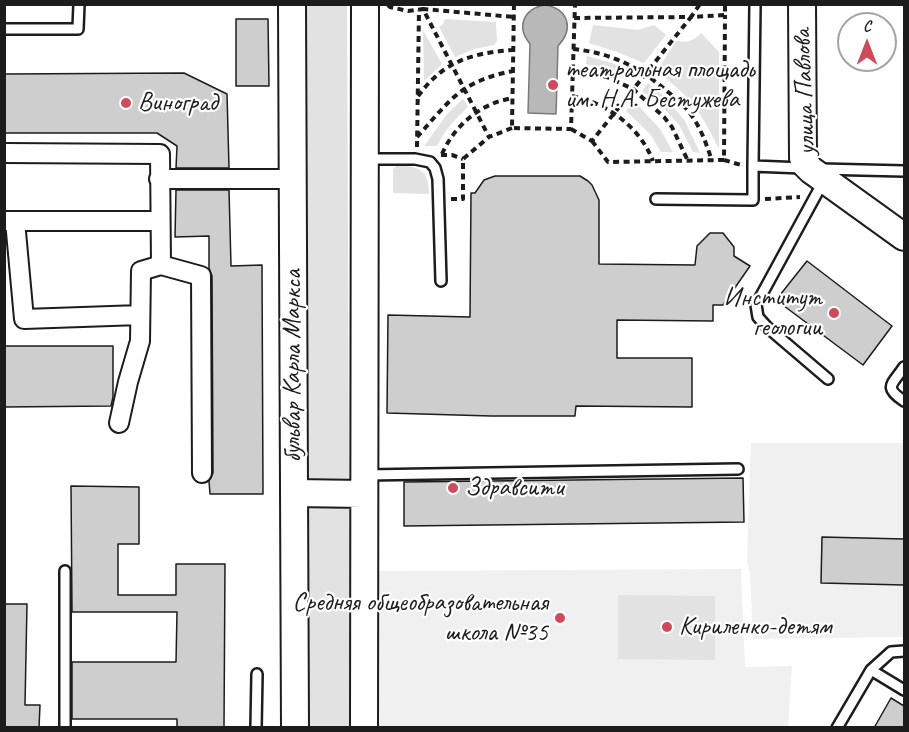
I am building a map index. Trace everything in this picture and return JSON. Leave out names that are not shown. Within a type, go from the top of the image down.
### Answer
[{"type":"street","name":"бульвар Карла Маркса","points":[[292,4],[295,728]]},
{"type":"street","points":[[364,728],[365,4]]},
{"type":"street","name":"улица Павлова","points":[[802,4],[803,158],[805,164],[816,182],[904,237]]},
{"type":"street","points":[[4,153],[160,154],[161,265]]},
{"type":"street","points":[[159,179],[292,179]]},
{"type":"street","points":[[140,315],[24,318],[10,221],[160,221]]},
{"type":"street","points":[[119,423],[140,341],[141,271],[161,265],[201,276],[202,473]]},
{"type":"street","points":[[294,493],[364,485]]},
{"type":"lane","points":[[4,29],[78,30],[79,4]]},
{"type":"lane","points":[[656,199],[753,200],[755,4]]},
{"type":"lane","points":[[365,159],[415,159],[430,162],[435,168],[440,199],[441,281]]},
{"type":"lane","points":[[753,166],[816,182],[904,171]]},
{"type":"lane","points":[[816,182],[756,304],[758,317],[767,327],[828,379]]},
{"type":"lane","points":[[904,367],[892,385],[894,394],[904,401]]},
{"type":"lane","points":[[364,485],[738,469]]},
{"type":"lane","points":[[65,570],[65,728]]},
{"type":"lane","points":[[837,728],[871,670],[891,652],[904,651]]},
{"type":"lane","points":[[871,670],[904,690]]},
{"type":"lane","points":[[256,728],[257,674]]},
{"type":"path","points":[[388,4],[390,7],[408,11],[421,8],[514,17]]},
{"type":"path","points":[[512,128],[514,4]]},
{"type":"path","points":[[571,129],[575,4]]},
{"type":"path","points":[[592,141],[700,4]]},
{"type":"path","points":[[463,159],[489,138],[512,128],[571,129],[592,141],[608,162],[724,160],[725,4]]},
{"type":"path","points":[[421,8],[489,138]]},
{"type":"path","points":[[417,155],[421,8]]},
{"type":"path","points":[[574,18],[725,15]]},
{"type":"path","points":[[573,49],[612,56],[645,74],[669,92],[689,111],[705,140],[712,160]]},
{"type":"path","points":[[418,96],[434,78],[470,56],[513,50]]},
{"type":"path","points":[[573,69],[607,77],[633,89],[672,127],[688,160]]},
{"type":"path","points":[[417,137],[453,97],[464,89],[498,74],[513,71]]},
{"type":"path","points":[[572,96],[586,99],[614,113],[624,121],[645,144],[653,161]]},
{"type":"path","points":[[441,155],[455,131],[476,112],[491,104],[513,98]]},
{"type":"path","points":[[433,155],[452,155],[463,159]]},
{"type":"path","points":[[440,199],[463,199],[463,159]]},
{"type":"path","points":[[753,200],[807,196],[816,182]]},
{"type":"shaded area","points":[[305,5],[347,5],[349,479],[346,483],[309,482],[306,478]]},
{"type":"shaded area","points":[[545,5],[553,7],[564,15],[567,27],[563,40],[558,46],[556,114],[528,113],[530,44],[523,31],[523,25],[531,10]]},
{"type":"shaded area","points":[[445,19],[496,22],[497,41],[494,45],[474,49],[455,57],[439,27]]},
{"type":"shaded area","points":[[593,25],[638,30],[654,25],[666,35],[644,63],[589,43]]},
{"type":"shaded area","points":[[423,30],[442,64],[424,81]]},
{"type":"shaded area","points":[[701,33],[719,52],[719,149],[692,103],[657,71],[676,41],[690,41]]},
{"type":"shaded area","points":[[587,56],[612,63],[634,74],[629,79],[586,64]]},
{"type":"shaded area","points":[[648,83],[666,98],[685,121],[700,153],[693,152],[679,125],[661,105],[642,91]]},
{"type":"shaded area","points":[[463,99],[468,107],[443,135],[437,146],[424,146],[448,113]]},
{"type":"shaded area","points":[[634,101],[660,129],[673,152],[661,152],[650,134],[626,111]]},
{"type":"shaded area","points":[[397,165],[417,168],[425,174],[429,194],[393,193],[393,170]]},
{"type":"shaded area","points":[[751,443],[904,443],[904,637],[753,639],[750,573],[747,562]]},
{"type":"shaded area","points":[[308,504],[346,505],[350,509],[350,727],[307,727],[305,510]]},
{"type":"shaded area","name":"Средняя общеобразовательная школа №35","points":[[741,569],[745,667],[792,666],[788,727],[377,728],[378,571]]},
{"type":"shaded area","name":"Кириленко-детям","points":[[618,595],[715,596],[715,660],[618,659]]},
{"type":"building","points":[[236,19],[268,19],[269,86],[236,86]]},
{"type":"building","points":[[184,73],[227,94],[229,168],[176,168],[177,146],[157,133],[4,133],[4,74]]},
{"type":"building","points":[[495,176],[580,176],[588,181],[599,200],[599,264],[695,265],[697,246],[710,233],[723,233],[734,247],[734,256],[750,266],[723,305],[713,305],[713,321],[617,320],[617,358],[692,358],[692,407],[576,406],[575,416],[387,413],[388,315],[470,317],[471,193],[475,193],[484,180]]},
{"type":"building","points":[[176,190],[229,190],[231,266],[262,265],[263,494],[210,494],[209,481],[213,473],[212,276],[209,268],[209,236],[175,237]]},
{"type":"building","name":"Институт геологии","points":[[807,261],[892,326],[863,365],[776,300]]},
{"type":"building","points":[[4,346],[113,346],[111,406],[4,407]]},
{"type":"building","points":[[743,478],[744,522],[404,526],[404,482]]},
{"type":"building","points":[[71,486],[139,487],[139,544],[118,544],[118,595],[176,595],[176,564],[225,564],[224,728],[177,728],[177,719],[72,719],[72,662],[176,662],[177,612],[72,612]]},
{"type":"building","points":[[822,537],[904,539],[904,585],[821,583]]},
{"type":"building","points":[[4,604],[27,604],[25,705],[40,705],[39,728],[4,728]]},
{"type":"building","points":[[891,698],[904,706],[904,728],[874,728]]},
{"type":"place","name":"театральная площадь им. Н.А. Бестужева","points":[[553,85]]},
{"type":"place","name":"Виноград","points":[[126,103]]},
{"type":"place","name":"Институт геологии","points":[[834,313]]},
{"type":"place","name":"Здравсити","points":[[453,488]]},
{"type":"place","name":"Средняя общеобразовательная школа №35","points":[[560,618]]},
{"type":"place","name":"Кириленко-детям","points":[[667,627]]}]
